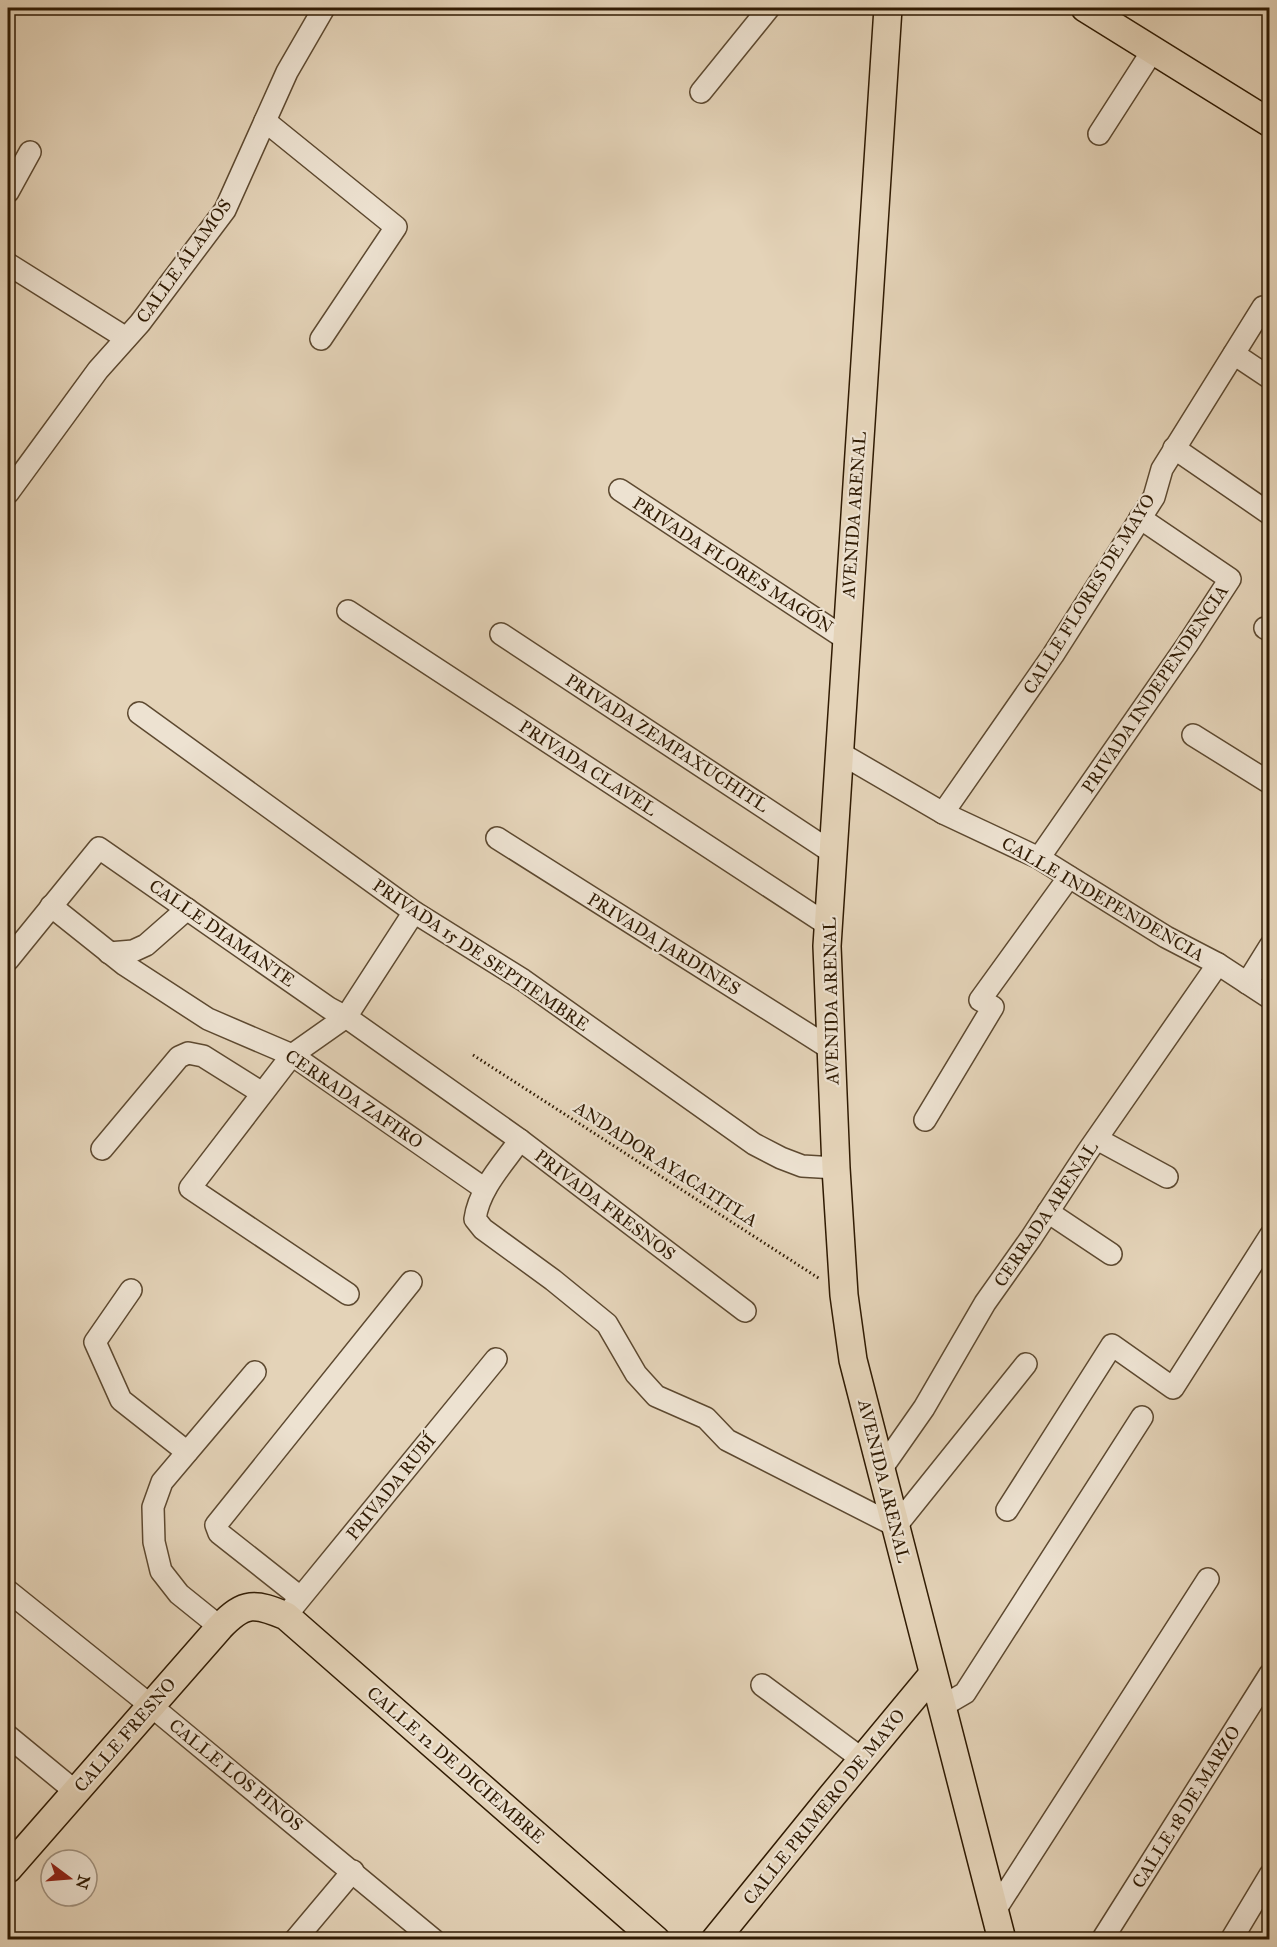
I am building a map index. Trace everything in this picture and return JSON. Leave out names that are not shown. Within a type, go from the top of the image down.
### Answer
[{"type":"main road","name":"AVENIDA ARENAL","points":[[885,8],[827,946],[836,1168],[844,1295],[853,1360],[1002,1940]]},
{"type":"main road","points":[[1085,8],[1269,123]]},
{"type":"main road","name":"CALLE 12 DE DICIEMBRE","points":[[248,1607],[293,1607],[656,1940]]},
{"type":"main road","name":"CALLE FRESNO","points":[[8,1869],[219,1627],[234,1612],[248,1607]]},
{"type":"main road","name":"CALLE PRIMERO DE MAYO","points":[[715,1940],[933,1674]]},
{"type":"street","name":"CALLE ÁLAMOS","points":[[8,493],[98,370],[140,323],[225,210],[287,72],[324,8]]},
{"type":"street","points":[[701,92],[770,8]]},
{"type":"street","points":[[1099,134],[1153,50]]},
{"type":"street","points":[[265,121],[396,227],[321,339]]},
{"type":"street","points":[[8,192],[30,152]]},
{"type":"street","points":[[8,264],[126,338]]},
{"type":"street","name":"CALLE FLORES DE MAYO","points":[[943,813],[1053,654],[1154,497],[1162,469],[1174,448],[1263,307]]},
{"type":"street","points":[[1234,354],[1269,378]]},
{"type":"street","points":[[1174,448],[1269,514]]},
{"type":"street","name":"PRIVADA FLORES MAGÓN","points":[[620,490],[846,639]]},
{"type":"street","name":"PRIVADA INDEPENDENCIA","points":[[1039,858],[1187,645],[1230,579],[1140,518]]},
{"type":"street","name":"PRIVADA CLAVEL","points":[[348,611],[828,925]]},
{"type":"street","name":"PRIVADA ZEMPAXUCHITL","points":[[501,634],[833,853]]},
{"type":"street","name":"PRIVADA 15 DE SEPTIEMBRE","points":[[139,713],[414,912],[523,980],[754,1144],[802,1166],[836,1168]]},
{"type":"street","points":[[1193,735],[1269,783]]},
{"type":"street","name":"CALLE INDEPENDENCIA","points":[[840,753],[943,813],[1039,858],[1166,937],[1218,964],[1269,998]]},
{"type":"street","name":"PRIVADA JARDINES","points":[[497,838],[831,1049]]},
{"type":"street","name":"CALLE DIAMANTE","points":[[51,906],[99,848],[329,1008],[346,1017],[520,1140]]},
{"type":"street","points":[[925,1120],[993,1007],[980,1000],[1069,878]]},
{"type":"street","points":[[8,960],[51,906]]},
{"type":"street","name":"CERRADA ZAFIRO","points":[[51,906],[117,959],[208,1019],[292,1055],[485,1189]]},
{"type":"street","points":[[117,959],[146,945],[187,909]]},
{"type":"street","points":[[348,1294],[190,1188],[292,1055],[346,1017],[414,912]]},
{"type":"street","points":[[1246,983],[1269,946]]},
{"type":"street","name":"CERRADA ARENAL","points":[[882,1468],[924,1408],[985,1303],[1218,964]]},
{"type":"street","points":[[102,1149],[179,1057],[188,1053],[202,1056],[262,1094]]},
{"type":"street","points":[[1097,1139],[1167,1177]]},
{"type":"street","name":"PRIVADA FRESNOS","points":[[745,1311],[520,1140],[485,1189],[477,1207],[475,1219],[483,1229],[553,1280],[607,1324],[636,1374],[656,1396],[706,1418],[727,1440],[896,1526]]},
{"type":"street","points":[[1048,1212],[1111,1254]]},
{"type":"street","points":[[1007,1510],[1112,1345],[1173,1388],[1269,1236]]},
{"type":"street","name":"CALLE 12 DE DICIEMBRE","points":[[293,1607],[219,1533],[216,1525],[220,1517],[411,1282]]},
{"type":"street","points":[[131,1290],[95,1342],[121,1400],[187,1452]]},
{"type":"street","name":"PRIVADA RUBÍ","points":[[293,1607],[496,1359]]},
{"type":"street","points":[[896,1526],[1026,1364]]},
{"type":"street","points":[[219,1627],[179,1594],[161,1571],[154,1542],[153,1507],[162,1482],[255,1372]]},
{"type":"street","points":[[941,1707],[966,1693],[1142,1417]]},
{"type":"street","points":[[994,1911],[1208,1579]]},
{"type":"street","name":"CALLE LOS PINOS","points":[[8,1591],[435,1940]]},
{"type":"street","name":"CALLE 18 DE MARZO","points":[[1102,1940],[1269,1674]]},
{"type":"street","points":[[762,1684],[862,1759]]},
{"type":"street","points":[[8,1736],[76,1792]]},
{"type":"street","points":[[295,1940],[353,1871]]},
{"type":"street","points":[[1231,1940],[1269,1875]]},
{"type":"path","name":"ANDADOR AYACATITLA","points":[[473,1055],[844,1295]]}]
